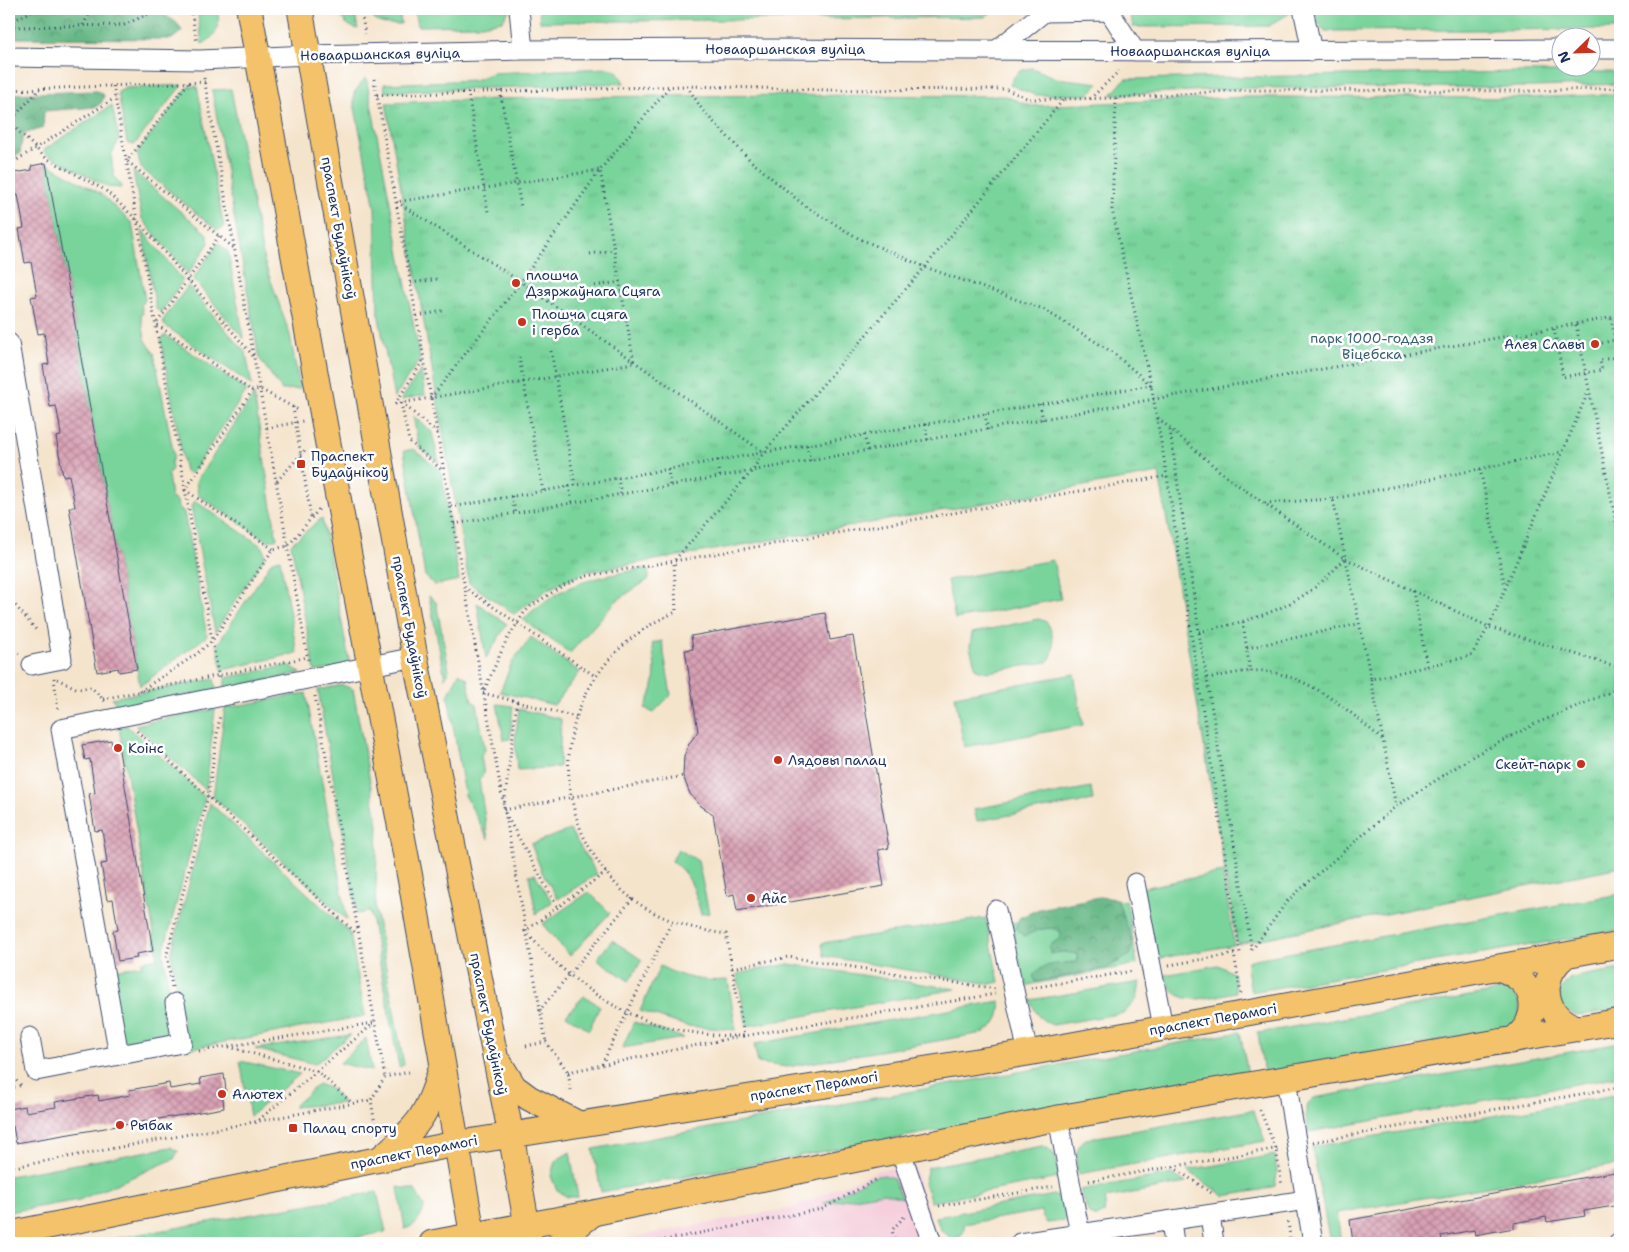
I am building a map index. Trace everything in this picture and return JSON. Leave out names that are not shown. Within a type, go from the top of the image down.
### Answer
[{"type":"main road","points":[[249,9],[329,451],[371,666],[473,1239]]},
{"type":"main road","name":"праспект Будаўнікоў","points":[[300,9],[415,657],[511,1134],[528,1235]]},
{"type":"main road","name":"праспект Перамогі","points":[[9,1234],[455,1144],[577,1123],[1028,1053],[1620,945]]},
{"type":"main road","points":[[1566,955],[1558,962],[1548,979],[1548,999],[1551,1008],[1563,1021],[1579,1028]]},
{"type":"main road","points":[[1497,968],[1517,976],[1530,994],[1532,1004],[1532,1013],[1524,1030],[1510,1041]]},
{"type":"main road","points":[[432,1243],[528,1235],[594,1213],[1058,1118],[1620,1021]]},
{"type":"main road","points":[[494,1053],[514,1087],[529,1098],[577,1123]]},
{"type":"main road","points":[[381,1158],[407,1136],[422,1118],[432,1097],[442,1064]]},
{"type":"main road","points":[[560,1243],[571,1231],[594,1213]]},
{"type":"street","points":[[519,9],[523,50]]},
{"type":"street","points":[[1303,9],[1312,51]]},
{"type":"street","points":[[997,50],[1044,12],[1109,11],[1135,51]]},
{"type":"street","name":"Новааршанская вуліца","points":[[9,57],[200,60],[309,55],[523,50],[1312,51],[1552,49]]},
{"type":"street","points":[[1602,49],[1620,49]]},
{"type":"street","points":[[9,344],[56,666],[32,665]]},
{"type":"street","points":[[119,1055],[61,729],[221,690],[312,678],[415,657]]},
{"type":"street","points":[[1135,883],[1163,1027]]},
{"type":"street","points":[[996,910],[1028,1053]]},
{"type":"street","points":[[30,1038],[36,1071],[182,1043],[175,1003]]},
{"type":"street","points":[[1286,1080],[1313,1243]]},
{"type":"street","points":[[1058,1118],[1080,1234]]},
{"type":"street","points":[[900,1150],[932,1243]]},
{"type":"street","points":[[1020,1243],[1306,1200]]},
{"type":"street","points":[[1210,1215],[1214,1243]]},
{"type":"street","points":[[1170,1221],[1174,1243]]},
{"type":"path","points":[[9,23],[36,9]]},
{"type":"path","points":[[82,26],[92,9]]},
{"type":"path","points":[[9,27],[124,25],[159,9]]},
{"type":"path","points":[[191,9],[198,45]]},
{"type":"path","points":[[361,9],[365,34]]},
{"type":"path","points":[[1089,99],[1119,71]]},
{"type":"path","points":[[204,75],[373,1023],[385,1076],[371,1100],[375,1124]]},
{"type":"path","points":[[374,79],[546,1042],[568,1072],[571,1090]]},
{"type":"path","points":[[9,90],[205,82]]},
{"type":"path","points":[[127,161],[188,83]]},
{"type":"path","points":[[113,86],[221,690],[208,797],[167,954],[175,1003]]},
{"type":"path","points":[[377,95],[687,86],[829,90],[1005,89],[1029,99],[1089,99],[1246,90],[1533,91],[1620,88]]},
{"type":"path","points":[[687,86],[703,111],[751,162],[805,206],[858,238],[925,267],[1043,309],[1112,352],[1151,385]]},
{"type":"path","points":[[431,398],[521,282],[600,170],[670,87]]},
{"type":"path","points":[[41,88],[9,122],[46,158],[105,190],[137,220],[254,357]]},
{"type":"path","points":[[500,91],[521,207]]},
{"type":"path","points":[[468,92],[488,212]]},
{"type":"path","points":[[9,164],[36,149],[115,98]]},
{"type":"path","points":[[1116,98],[1112,209],[1151,385],[1167,476],[1240,953]]},
{"type":"path","points":[[744,1036],[726,934],[694,928],[672,921],[633,898],[606,872],[587,842],[577,819],[571,797],[570,751],[576,717],[596,676],[607,660],[632,636],[656,621],[676,612],[674,561],[752,471],[764,452],[925,267],[1063,99]]},
{"type":"path","points":[[127,161],[235,249]]},
{"type":"path","points":[[396,202],[600,170]]},
{"type":"path","points":[[600,170],[634,362]]},
{"type":"path","points":[[396,202],[521,282],[764,452]]},
{"type":"path","points":[[156,324],[219,236]]},
{"type":"path","points":[[590,254],[614,250]]},
{"type":"path","points":[[411,283],[437,279]]},
{"type":"path","points":[[595,286],[620,282]]},
{"type":"path","points":[[416,316],[443,311]]},
{"type":"path","points":[[454,524],[1153,401],[1620,316]]},
{"type":"path","points":[[1554,329],[1562,377],[1602,370],[1600,360],[1618,357],[1611,318]]},
{"type":"path","points":[[156,324],[252,391]]},
{"type":"path","points":[[1576,325],[1588,392],[1620,542]]},
{"type":"path","points":[[1597,344],[1620,340]]},
{"type":"path","points":[[551,351],[575,485]]},
{"type":"path","points":[[519,357],[543,491]]},
{"type":"path","points":[[424,360],[395,404],[634,362]]},
{"type":"path","points":[[451,507],[1151,385]]},
{"type":"path","points":[[185,490],[252,391],[260,389],[302,411],[305,430]]},
{"type":"path","points":[[1371,679],[1471,656],[1488,627],[1506,587],[1588,392]]},
{"type":"path","points":[[401,403],[437,433]]},
{"type":"path","points":[[401,403],[409,441],[444,471]]},
{"type":"path","points":[[1040,404],[1044,420]]},
{"type":"path","points":[[293,406],[311,518]]},
{"type":"path","points":[[985,414],[988,430]]},
{"type":"path","points":[[1157,418],[1229,479],[1344,558],[1488,627],[1620,668]]},
{"type":"path","points":[[267,428],[303,421]]},
{"type":"path","points":[[925,424],[928,440]]},
{"type":"path","points":[[1170,429],[1199,632],[1252,951],[1288,900],[1396,806],[1474,756],[1537,723],[1620,688]]},
{"type":"path","points":[[864,435],[868,451]]},
{"type":"path","points":[[807,445],[810,461]]},
{"type":"path","points":[[276,482],[308,446],[310,455]]},
{"type":"path","points":[[1265,503],[1333,499],[1563,452]]},
{"type":"path","points":[[718,460],[720,477]]},
{"type":"path","points":[[668,469],[670,486]]},
{"type":"path","points":[[1480,469],[1506,587]]},
{"type":"path","points":[[483,693],[506,641],[531,606],[576,579],[1167,476]]},
{"type":"path","points":[[618,478],[621,494]]},
{"type":"path","points":[[569,486],[572,503]]},
{"type":"path","points":[[185,490],[273,549]]},
{"type":"path","points":[[512,496],[515,513]]},
{"type":"path","points":[[1333,499],[1396,806]]},
{"type":"path","points":[[140,691],[194,656],[212,641],[273,549],[288,546],[320,508]]},
{"type":"path","points":[[1199,632],[1243,622],[1278,610],[1302,598],[1329,577],[1344,558]]},
{"type":"path","points":[[464,587],[596,676]]},
{"type":"path","points":[[1413,591],[1427,666]]},
{"type":"path","points":[[9,598],[56,666],[78,689],[91,687],[103,699],[308,657]]},
{"type":"path","points":[[1243,622],[1250,672]]},
{"type":"path","points":[[1247,648],[1358,624]]},
{"type":"path","points":[[56,666],[61,729]]},
{"type":"path","points":[[1207,678],[1263,670],[1304,681],[1329,697],[1383,740]]},
{"type":"path","points":[[483,693],[576,717]]},
{"type":"path","points":[[517,701],[504,810],[558,908]]},
{"type":"path","points":[[120,716],[358,934]]},
{"type":"path","points":[[504,810],[683,776]]},
{"type":"path","points":[[525,931],[606,872]]},
{"type":"path","points":[[540,1011],[633,898]]},
{"type":"path","points":[[602,1065],[672,921]]},
{"type":"path","points":[[525,931],[569,976],[597,997],[627,1012],[655,1023],[692,1033],[715,1036],[744,1036]]},
{"type":"path","points":[[568,1072],[744,1036],[1234,954],[1242,994]]},
{"type":"path","points":[[732,968],[788,957],[1014,991]]},
{"type":"path","points":[[254,1123],[373,1023]]},
{"type":"path","points":[[526,1046],[546,1042]]},
{"type":"path","points":[[226,1046],[317,1071],[353,1104]]},
{"type":"path","points":[[385,1076],[409,1072]]},
{"type":"path","points":[[9,1074],[22,1085]]},
{"type":"path","points":[[895,1243],[892,1230],[911,1209],[1276,1149],[1620,1087]]},
{"type":"path","points":[[9,1168],[371,1100]]},
{"type":"path","points":[[1260,1110],[1276,1149]]},
{"type":"path","points":[[1172,1166],[1237,1211]]},
{"type":"path","points":[[650,1243],[822,1209],[868,1182],[882,1178]]},
{"type":"shaded area","points":[[914,1165],[937,1243],[614,1243],[627,1238],[792,1208],[878,1170]]},
{"type":"green space","points":[[9,9],[159,9],[164,15],[177,23],[182,31],[172,39],[9,38]]},
{"type":"green space","points":[[197,9],[217,9],[219,20],[215,34],[202,44]]},
{"type":"green space","points":[[338,9],[354,9],[358,29],[345,22]]},
{"type":"green space","points":[[368,9],[399,9],[401,24],[381,23],[373,19]]},
{"type":"green space","points":[[414,9],[510,9],[502,21],[482,25],[417,26]]},
{"type":"green space","points":[[539,9],[995,9],[985,17],[540,22]]},
{"type":"green space","points":[[1130,9],[1292,9],[1293,11],[1269,26],[1133,27]]},
{"type":"green space","points":[[1314,9],[1620,9],[1620,29],[1325,31],[1315,19]]},
{"type":"green space","points":[[609,68],[618,72],[624,83],[385,92],[384,84],[475,80],[492,73]]},
{"type":"green space","points":[[1032,68],[1056,78],[1099,83],[1088,95],[1035,95],[1010,85],[1018,73]]},
{"type":"green space","points":[[1519,72],[1552,72],[1552,78],[1602,78],[1602,72],[1620,72],[1620,84],[1535,87],[1250,88],[1111,95],[1125,79]]},
{"type":"green space","points":[[366,77],[420,359],[394,398],[378,312],[375,208],[354,103],[354,93]]},
{"type":"green space","points":[[182,85],[134,145],[127,143],[118,92],[126,88]]},
{"type":"green space","points":[[197,86],[224,227],[217,230],[141,168],[137,152],[188,87]]},
{"type":"green space","points":[[231,89],[264,261],[290,335],[300,389],[282,390],[259,358],[212,90]]},
{"type":"green space","points":[[97,91],[104,95],[102,102],[96,107],[44,111],[43,128],[23,134],[20,154],[9,160],[9,94]]},
{"type":"green space","name":"парк 1000-годдзя Віцебска","points":[[1620,94],[1620,867],[1237,944],[1159,473],[586,572],[548,589],[514,614],[469,583],[386,103],[772,95],[1005,96],[1031,106],[1247,97],[1527,98]]},
{"type":"green space","points":[[112,105],[119,140],[111,155],[114,177],[120,183],[121,188],[108,187],[45,153],[44,150]]},
{"type":"green space","points":[[46,163],[101,194],[132,223],[145,300],[141,305],[143,313],[141,316],[145,339],[154,353],[174,456],[171,462],[172,469],[168,474],[171,498],[177,501],[178,508],[184,512],[207,636],[140,686]]},
{"type":"green space","points":[[133,171],[207,234],[209,243],[188,274],[142,219]]},
{"type":"green space","points":[[142,230],[183,280],[161,312],[156,309]]},
{"type":"green space","points":[[218,243],[228,252],[244,339],[193,279]]},
{"type":"green space","points":[[188,286],[246,353],[252,385],[164,325],[163,320]]},
{"type":"green space","points":[[165,335],[247,390],[191,474],[185,472],[161,340]]},
{"type":"green space","points":[[421,370],[425,395],[401,400]]},
{"type":"green space","points":[[254,395],[277,539],[267,541],[198,495],[196,481]]},
{"type":"green space","points":[[413,416],[432,432],[439,463],[419,447]]},
{"type":"green space","points":[[414,449],[441,471],[459,580],[435,585],[425,576],[404,451]]},
{"type":"green space","points":[[195,501],[263,547],[265,556],[215,632],[191,506]]},
{"type":"green space","points":[[322,518],[349,660],[341,667],[315,672],[291,544]]},
{"type":"green space","points":[[280,559],[297,653],[222,670],[217,645],[272,561]]},
{"type":"green space","points":[[1053,560],[1061,599],[955,619],[947,580]]},
{"type":"green space","points":[[648,568],[649,579],[616,601],[570,653],[523,620],[537,607],[566,589],[596,578]]},
{"type":"green space","points":[[429,596],[436,602],[449,670],[445,678]]},
{"type":"green space","points":[[477,603],[507,624],[486,658]]},
{"type":"green space","points":[[1038,619],[1047,623],[1052,633],[1053,650],[1047,662],[988,672],[976,669],[970,647],[972,633]]},
{"type":"green space","points":[[531,637],[580,672],[554,705],[500,692],[512,662]]},
{"type":"green space","points":[[662,641],[671,695],[653,713],[645,708],[654,684],[652,643]]},
{"type":"green space","points":[[289,665],[301,673],[225,689],[225,678]]},
{"type":"green space","points":[[459,673],[467,678],[472,701],[477,704],[485,750],[481,756],[484,774],[479,779],[488,839],[465,795],[448,696]]},
{"type":"green space","points":[[1074,674],[1083,725],[964,747],[955,696]]},
{"type":"green space","points":[[214,679],[216,690],[119,709],[112,698]]},
{"type":"green space","points":[[342,685],[353,689],[378,825],[375,909],[404,1065],[399,1067],[370,911],[357,914],[318,690]]},
{"type":"green space","points":[[306,693],[347,920],[213,797],[225,708]]},
{"type":"green space","points":[[497,704],[513,706],[510,739],[504,740]]},
{"type":"green space","points":[[215,709],[206,790],[135,725]]},
{"type":"green space","points":[[519,709],[561,719],[559,767],[517,770],[515,739]]},
{"type":"green space","points":[[127,726],[205,797],[163,953],[178,1040],[123,1051],[109,971],[142,965],[142,961],[158,958],[119,727]]},
{"type":"green space","points":[[1091,787],[1093,800],[977,821],[974,809]]},
{"type":"green space","points":[[210,803],[350,933],[365,1016],[187,1049],[171,954]]},
{"type":"green space","points":[[570,830],[597,874],[558,899],[542,872],[531,844]]},
{"type":"green space","points":[[678,849],[698,861],[709,913],[701,914],[692,884],[672,861]]},
{"type":"green space","points":[[1223,872],[1234,945],[1156,959],[1142,888]]},
{"type":"green space","points":[[535,874],[552,902],[536,914],[529,875]]},
{"type":"green space","points":[[589,892],[610,913],[570,956],[542,924]]},
{"type":"green space","points":[[1620,894],[1620,930],[1251,992],[1247,968],[1248,961],[1255,959]]},
{"type":"green space","points":[[1099,897],[1117,899],[1133,943],[1130,955],[1107,968],[1036,982],[1033,976],[1037,971],[1053,964],[1078,961],[1077,954],[1063,952],[1050,954],[1049,946],[1060,938],[1061,932],[1047,928],[1024,936],[1016,928],[1019,918],[1039,909]]},
{"type":"green space","points":[[1126,900],[1137,964],[1023,986],[1012,923]]},
{"type":"green space","points":[[986,918],[999,982],[990,984],[824,956],[822,943]]},
{"type":"green space","points":[[612,940],[642,960],[629,981],[597,959]]},
{"type":"green space","points":[[788,964],[956,989],[747,1026],[737,974]]},
{"type":"green space","points":[[1218,965],[1233,973],[1236,992],[1204,998],[1184,998],[1176,994],[1165,975]]},
{"type":"green space","points":[[660,966],[676,974],[693,978],[728,980],[736,1030],[686,1026],[640,1011]]},
{"type":"green space","points":[[1620,969],[1620,1009],[1576,1016],[1562,1009],[1559,991],[1570,978]]},
{"type":"green space","points":[[1140,982],[1137,999],[1124,1013],[1053,1025],[1038,1016],[1030,1000]]},
{"type":"green space","points":[[1504,990],[1515,995],[1518,999],[1517,1026],[1264,1074],[1258,1033]]},
{"type":"green space","points":[[584,996],[600,1006],[589,1030],[566,1015]]},
{"type":"green space","points":[[1000,1001],[1000,1011],[997,1020],[983,1033],[787,1067],[758,1063],[754,1044]]},
{"type":"green space","points":[[634,1022],[684,1038],[622,1048]]},
{"type":"green space","points":[[1240,1032],[1248,1074],[601,1192],[593,1149]]},
{"type":"green space","points":[[350,1035],[315,1064],[255,1049]]},
{"type":"green space","points":[[366,1038],[372,1071],[340,1063]]},
{"type":"green space","points":[[1620,1043],[1620,1076],[1309,1132],[1306,1109],[1314,1098]]},
{"type":"green space","points":[[240,1061],[300,1074],[250,1116]]},
{"type":"green space","points":[[318,1084],[331,1089],[344,1103],[293,1107]]},
{"type":"green space","points":[[1620,1094],[1620,1164],[1337,1213],[1341,1243],[1330,1243],[1312,1147]]},
{"type":"green space","points":[[1253,1110],[1265,1141],[1078,1174],[1077,1151],[1086,1139]]},
{"type":"green space","points":[[1042,1146],[1054,1154],[1059,1178],[931,1202],[924,1183],[928,1167]]},
{"type":"green space","points":[[171,1147],[178,1151],[174,1159],[79,1200],[9,1212],[9,1176]]},
{"type":"green space","points":[[570,1152],[578,1197],[568,1197],[557,1191],[551,1176],[555,1161]]},
{"type":"green space","points":[[1275,1155],[1277,1173],[1275,1186],[1261,1190],[1224,1196],[1187,1170]]},
{"type":"green space","points":[[1172,1174],[1186,1183],[1106,1198],[1104,1213],[1097,1217],[1089,1214],[1080,1190]]},
{"type":"green space","points":[[884,1175],[893,1178],[902,1198],[884,1193],[823,1203],[872,1177]]},
{"type":"green space","points":[[398,1187],[415,1190],[424,1206],[418,1220],[405,1229]]},
{"type":"green space","points":[[377,1192],[386,1232],[324,1243],[91,1243]]},
{"type":"green space","points":[[1054,1195],[1063,1199],[1066,1215],[1064,1221],[1047,1223],[1041,1211],[964,1224],[964,1231],[960,1237],[952,1239],[940,1229],[936,1217]]},
{"type":"building","points":[[46,163],[137,669],[119,672],[118,668],[97,672],[69,507],[75,507],[69,475],[63,476],[56,437],[61,436],[59,421],[56,406],[50,407],[43,365],[49,364],[44,333],[38,334],[31,297],[37,296],[34,278],[31,262],[25,263],[19,229],[24,228],[18,195],[13,196],[9,174],[32,170],[31,166]]},
{"type":"building","name":"Лядовы палац","points":[[825,613],[830,640],[853,636],[889,848],[878,850],[884,886],[737,911],[734,894],[727,896],[713,814],[701,806],[690,794],[683,776],[684,756],[689,744],[698,731],[685,650],[693,649],[691,636]]},
{"type":"building","points":[[111,740],[112,746],[118,745],[153,951],[136,954],[137,958],[118,961],[113,931],[118,930],[113,899],[107,900],[101,864],[107,863],[102,830],[95,831],[89,794],[95,793],[90,759],[85,760],[82,745]]},
{"type":"building","points":[[224,1074],[226,1091],[222,1091],[224,1108],[16,1143],[13,1126],[9,1127],[9,1109],[25,1106],[26,1112],[56,1107],[55,1102],[98,1095],[99,1101],[130,1095],[129,1090],[169,1083],[170,1089],[201,1084],[200,1078]]},
{"type":"building","points":[[1620,1171],[1620,1205],[1584,1211],[1585,1216],[1547,1222],[1546,1217],[1514,1223],[1514,1228],[1475,1235],[1474,1230],[1441,1236],[1442,1241],[1431,1243],[1353,1243],[1350,1220]]},
{"type":"place","name":"плошча Дзяржаўнага Сцяга","points":[[516,283]]},
{"type":"place","name":"Плошча сцяга і герба","points":[[522,322]]},
{"type":"place","name":"Алея Славы","points":[[1595,344]]},
{"type":"place","name":"Праспект Будаўнікоў","points":[[301,464]]},
{"type":"place","name":"Коінс","points":[[118,748]]},
{"type":"place","name":"Лядовы палац","points":[[778,760]]},
{"type":"place","name":"Скейт-парк","points":[[1581,764]]},
{"type":"place","name":"Айс","points":[[751,898]]},
{"type":"place","name":"Алютех","points":[[222,1094]]},
{"type":"place","name":"Рыбак","points":[[120,1125]]},
{"type":"place","name":"Палац спорту","points":[[293,1128]]}]
